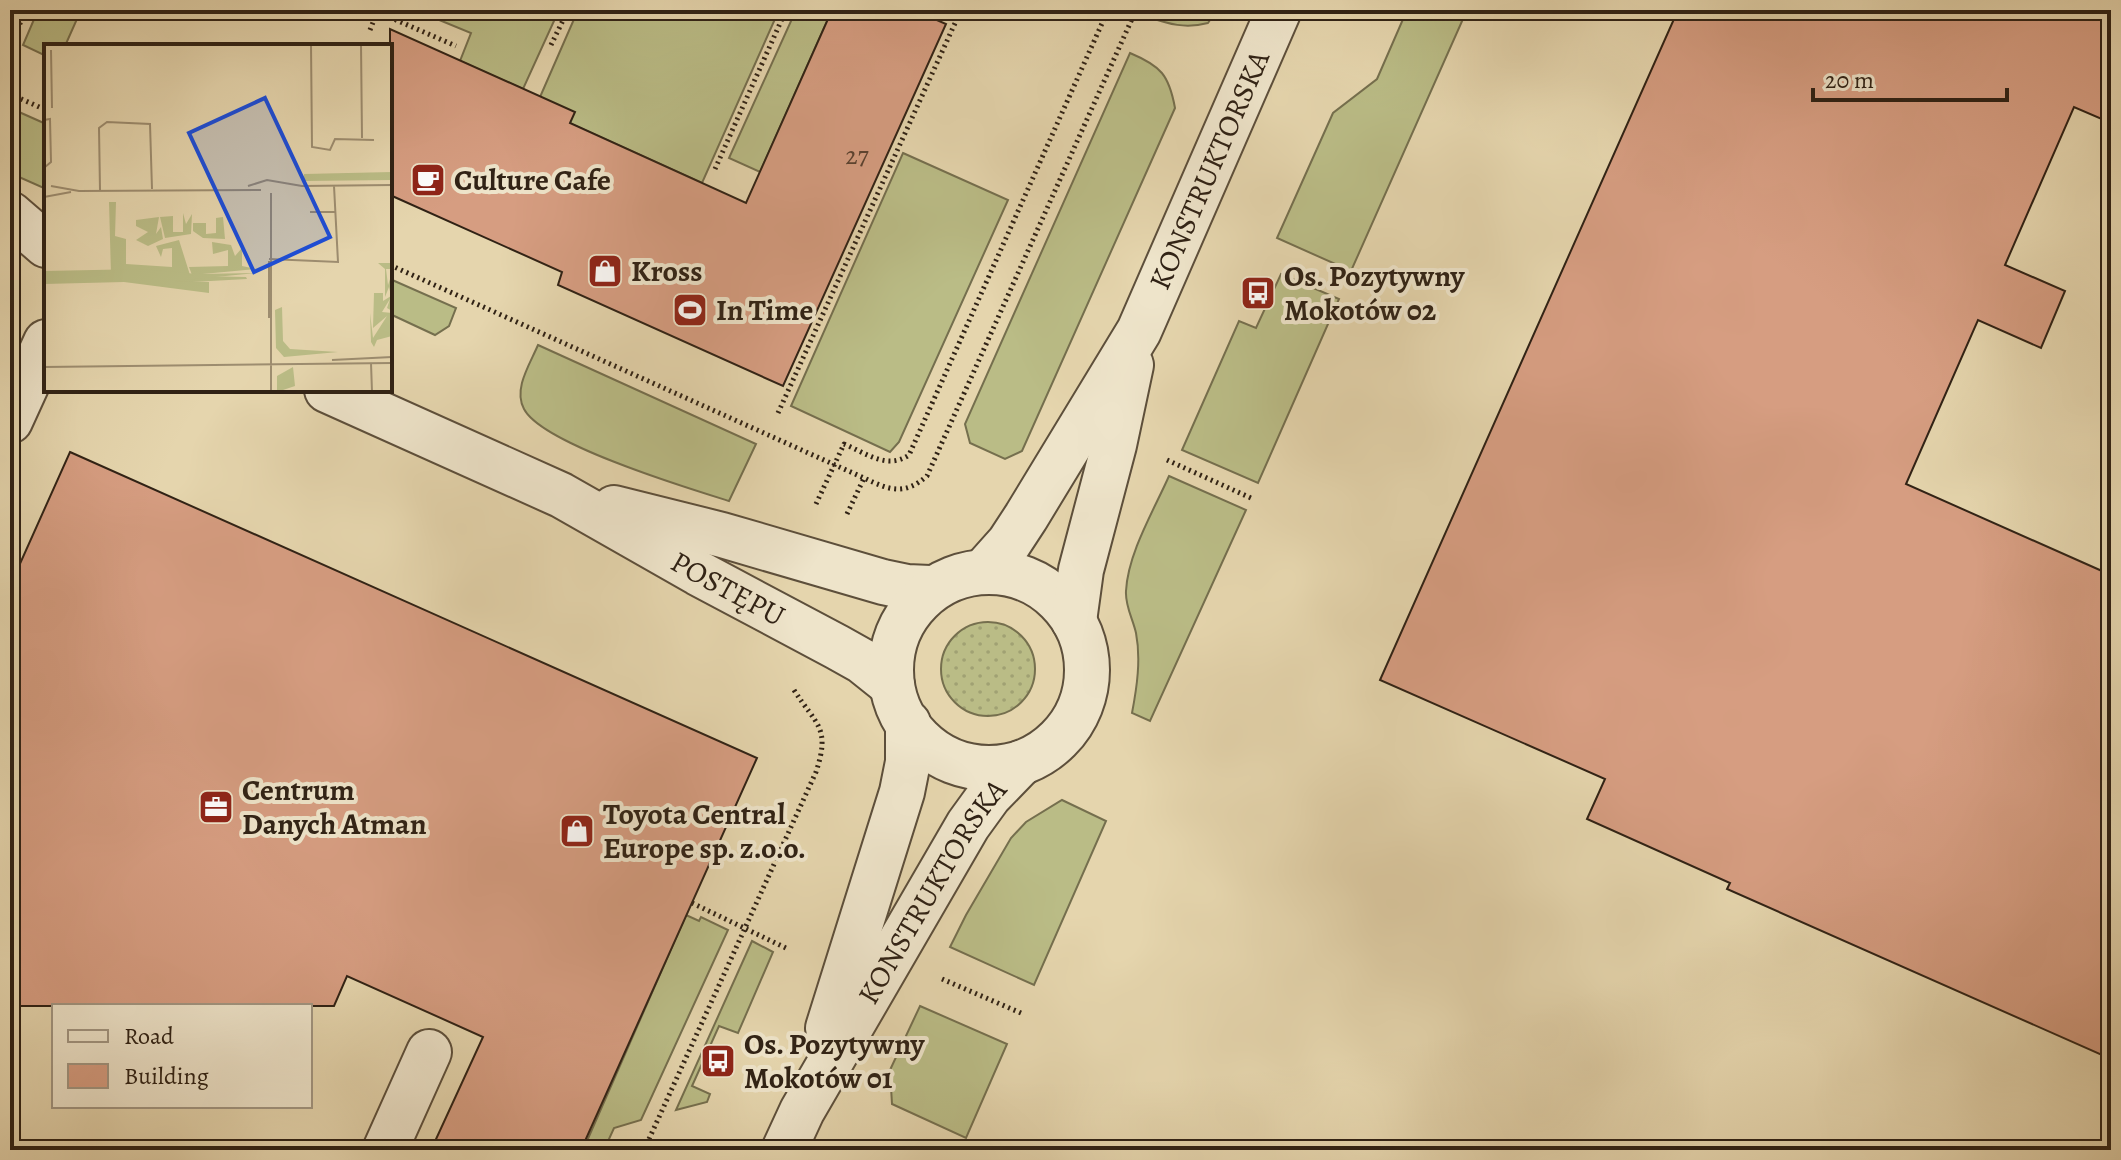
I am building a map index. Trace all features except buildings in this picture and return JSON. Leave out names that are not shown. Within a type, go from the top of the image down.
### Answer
[{"type":"street","name":"KONSTRUKTORSKA","points":[[984,571],[1009,543],[1026,517],[1139,331],[1279,10]]},
{"type":"street","points":[[10,214],[44,243]]},
{"type":"street","points":[[10,258],[44,266]]},
{"type":"street","name":"KONSTRUKTORSKA","points":[[1074,621],[1081,570],[1114,445],[1139,331]]},
{"type":"street","points":[[10,421],[44,346]]},
{"type":"street","name":"POSTĘPU","points":[[331,392],[561,495],[862,661],[900,704]]},
{"type":"street","name":"POSTĘPU","points":[[561,495],[722,535],[883,582],[930,588]]},
{"type":"street","points":[[984,571],[1015,576],[1041,586],[1058,600],[1084,641],[1087,670],[1083,699],[1067,730],[1045,753],[1021,763],[997,767],[973,767],[949,760],[924,745],[900,704],[891,658],[899,632],[913,606],[930,588],[956,575],[984,571]]},
{"type":"street","name":"KONSTRUKTORSKA","points":[[802,1111],[902,792],[908,762],[900,704]]},
{"type":"street","name":"KONSTRUKTORSKA","points":[[784,1150],[802,1111],[968,825],[989,796],[1021,763]]},
{"type":"street","points":[[385,1150],[429,1052]]},
{"type":"path","points":[[10,46],[26,10]]},
{"type":"path","points":[[551,45],[568,10]]},
{"type":"path","points":[[715,169],[786,10]]},
{"type":"path","points":[[778,413],[961,10]]},
{"type":"path","points":[[811,516],[844,444],[886,463],[900,461],[909,455],[1108,10]]},
{"type":"path","points":[[392,266],[887,489],[906,489],[927,476],[1136,10]]},
{"type":"path","points":[[370,30],[376,11],[456,46]]},
{"type":"path","points":[[10,94],[44,109]]},
{"type":"path","points":[[1166,460],[1251,498]]},
{"type":"path","points":[[846,516],[864,478]]},
{"type":"path","points":[[644,1150],[823,752],[823,736],[817,722],[789,682]]},
{"type":"path","points":[[692,903],[788,949]]},
{"type":"path","points":[[937,977],[1021,1013]]},
{"type":"green space","points":[[38,10],[81,10],[66,44],[44,44],[44,55],[23,45]]},
{"type":"green space","points":[[415,10],[559,10],[523,89],[460,61],[471,33]]},
{"type":"green space","points":[[578,10],[779,10],[702,183],[569,123],[540,97]]},
{"type":"green space","points":[[796,10],[832,10],[760,172],[729,158]]},
{"type":"green space","points":[[1151,10],[1217,10],[1208,23],[1184,26],[1148,17]]},
{"type":"green space","points":[[1407,10],[1467,10],[1351,271],[1277,238],[1333,113],[1377,79]]},
{"type":"green space","points":[[1130,53],[1149,62],[1162,73],[1170,87],[1175,108],[1022,451],[1005,459],[970,443],[965,424]]},
{"type":"green space","points":[[10,108],[44,123],[44,188],[10,173]]},
{"type":"green space","points":[[903,153],[1008,200],[899,442],[890,452],[791,406]]},
{"type":"green space","points":[[1281,274],[1339,299],[1258,483],[1182,450],[1239,321],[1256,328]]},
{"type":"green space","points":[[392,280],[456,308],[449,326],[435,335],[392,315]]},
{"type":"green space","points":[[538,345],[756,444],[729,501],[586,450],[536,422],[524,409],[520,393]]},
{"type":"green space","points":[[1169,476],[1246,510],[1150,721],[1132,713],[1138,653],[1126,591],[1131,562]]},
{"type":"green space","points":[[988,622],[1006,626],[1021,636],[1031,651],[1035,669],[1031,687],[1021,702],[1006,712],[988,716],[970,712],[955,702],[945,687],[941,669],[945,651],[955,636],[970,626]]},
{"type":"green space","points":[[1062,800],[1106,821],[1034,985],[950,947],[1011,838],[1026,822]]},
{"type":"green space","points":[[686,915],[699,921],[701,917],[728,930],[641,1120],[614,1128],[604,1150],[583,1150]]},
{"type":"green space","points":[[752,941],[773,952],[738,1033],[719,1026],[692,1086],[710,1094],[707,1102],[676,1110]]},
{"type":"green space","points":[[920,1006],[1007,1044],[966,1138],[892,1104],[890,1070]]},
{"type":"place","name":"Culture Cafe","points":[[428,180]]},
{"type":"place","name":"Kross","points":[[605,271]]},
{"type":"place","name":"Os. Pozytywny Mokotów 02","points":[[1258,293]]},
{"type":"place","name":"In Time","points":[[690,310]]},
{"type":"place","name":"Centrum Danych Atman","points":[[216,807]]},
{"type":"place","name":"Toyota Central Europe sp. z.o.o.","points":[[577,831]]},
{"type":"place","name":"Os. Pozytywny Mokotów 01","points":[[718,1061]]}]
